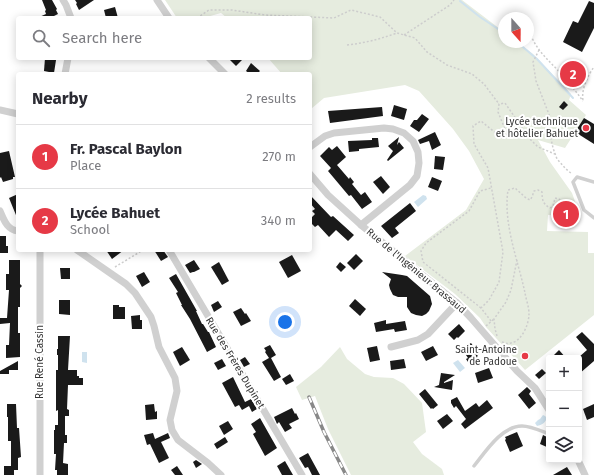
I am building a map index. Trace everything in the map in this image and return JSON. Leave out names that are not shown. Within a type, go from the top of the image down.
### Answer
[{"type":"street","points":[[63,0],[70,16]]},
{"type":"street","points":[[157,0],[168,16]]},
{"type":"street","points":[[66,72],[68,60]]},
{"type":"street","points":[[211,60],[223,72]]},
{"type":"street","points":[[0,110],[16,114]]},
{"type":"street","points":[[312,146],[325,136],[334,133],[384,128],[393,129],[404,133],[413,141],[418,152],[419,163],[417,176],[410,185],[361,225]]},
{"type":"street","name":"Rue de l'Ingénieur Brassaud","points":[[312,176],[328,195],[361,225],[457,303],[535,388],[546,405]]},
{"type":"street","points":[[0,211],[8,227],[16,230]]},
{"type":"street","name":"Rue René Cassin","points":[[40,252],[40,475]]},
{"type":"street","points":[[81,252],[126,284],[135,293],[151,317],[159,347],[176,378],[177,391],[170,420],[172,430],[178,440],[221,475]]},
{"type":"street","name":"Rue des Frères Dupinet","points":[[170,252],[302,475]]},
{"type":"street","points":[[391,347],[418,340],[428,334],[457,303]]},
{"type":"street","points":[[579,463],[585,475]]},
{"type":"lane","points":[[594,182],[577,177],[573,182],[584,210],[594,218]]},
{"type":"lane","points":[[474,466],[494,441],[505,431],[514,427],[523,426],[546,433]]},
{"type":"path","points":[[404,35],[450,5],[454,0]]},
{"type":"path","points":[[200,16],[209,10],[232,10],[265,15],[288,16]]},
{"type":"path","points":[[312,17],[334,18],[351,10],[380,17],[397,32],[415,38],[428,52],[447,65],[472,74],[484,84],[499,104],[498,112],[507,134],[503,139],[481,121],[473,126],[474,144],[488,168],[503,252],[499,282],[489,300],[481,308]]},
{"type":"path","points":[[347,45],[360,44],[382,39],[397,32]]},
{"type":"path","points":[[534,42],[564,77],[583,102],[582,95],[594,66]]},
{"type":"path","points":[[539,50],[533,62],[536,81],[550,117],[550,134],[553,148],[558,159],[566,169],[577,177]]},
{"type":"path","points":[[499,104],[505,103],[530,139],[538,147],[555,154]]},
{"type":"path","points":[[491,188],[480,191],[469,211],[426,243],[421,251],[423,262],[481,308],[491,321]]},
{"type":"path","points":[[502,342],[510,344],[518,341],[526,328],[529,314],[507,217],[506,198],[508,190],[515,188],[530,200],[534,191],[538,190],[542,192],[542,198],[545,205],[550,208],[553,206],[555,198],[559,199],[562,203],[584,210]]},
{"type":"path","points":[[108,271],[140,252]]},
{"type":"path","points":[[482,330],[494,319],[506,302],[511,290],[517,260]]},
{"type":"path","points":[[494,319],[497,336]]},
{"type":"shaded area","points":[[165,0],[462,0],[498,27],[498,48],[525,48],[533,54],[571,94],[569,100],[586,115],[565,148],[538,140],[550,162],[572,193],[577,207],[570,216],[548,215],[547,231],[588,232],[588,253],[594,253],[594,315],[525,370],[486,327],[480,318],[455,294],[405,256],[466,210],[484,179],[469,151],[453,129],[419,91],[405,85],[324,98],[312,108],[312,72],[280,72],[270,60],[312,60],[312,16],[225,16],[221,13],[210,16],[176,16]]},
{"type":"shaded area","points":[[340,347],[347,359],[365,374],[374,377],[393,378],[404,384],[422,403],[426,432],[413,442],[422,454],[442,469],[444,475],[351,475],[328,429],[315,396],[302,400],[296,387],[321,367]]},
{"type":"water","points":[[423,195],[426,196],[427,199],[418,207],[414,202]]},
{"type":"water","points":[[82,352],[87,352],[87,363],[82,362]]},
{"type":"water","points":[[458,360],[465,368],[460,372],[453,363]]},
{"type":"water","points":[[543,415],[546,417],[543,424],[537,426],[535,423]]},
{"type":"building","points":[[42,0],[52,0],[58,14],[54,16],[42,16],[46,14]]},
{"type":"building","points":[[75,0],[94,0],[79,10]]},
{"type":"building","points":[[589,1],[594,3],[594,28],[582,52],[563,42],[573,21],[578,23]]},
{"type":"building","points":[[115,7],[117,16],[106,16],[104,10]]},
{"type":"building","points":[[45,60],[56,60],[54,72],[44,71]]},
{"type":"building","points":[[230,60],[242,60],[236,66]]},
{"type":"building","points":[[251,63],[260,71],[247,72],[246,71]]},
{"type":"building","points":[[564,101],[568,105],[563,110],[559,107]]},
{"type":"building","points":[[394,105],[407,109],[404,120],[391,116]]},
{"type":"building","points":[[382,107],[383,116],[330,123],[328,111]]},
{"type":"building","points":[[422,114],[429,119],[419,132],[410,126],[414,120],[417,120]]},
{"type":"building","name":"Lycée technique et hôtelier Bahuet","points":[[584,118],[594,124],[594,144],[575,132]]},
{"type":"building","points":[[435,132],[441,145],[432,150],[429,141],[420,144],[418,140]]},
{"type":"building","points":[[399,137],[397,145],[399,142],[404,148],[388,161],[387,160],[393,151],[388,146]]},
{"type":"building","points":[[372,138],[378,138],[379,147],[359,149],[359,151],[349,152],[348,141],[372,140]]},
{"type":"building","points":[[337,146],[346,157],[337,165],[349,179],[350,177],[354,182],[352,184],[361,195],[365,192],[372,202],[362,209],[328,171],[331,168],[320,156],[329,147],[332,150]]},
{"type":"building","points":[[9,151],[15,177],[3,182],[1,177],[0,178],[0,153]]},
{"type":"building","points":[[435,156],[445,157],[443,170],[434,169]]},
{"type":"building","points":[[381,176],[390,187],[383,194],[373,182]]},
{"type":"building","points":[[432,177],[442,181],[438,191],[428,187]]},
{"type":"building","points":[[16,195],[16,215],[9,198]]},
{"type":"building","points":[[312,197],[331,217],[333,216],[354,235],[348,241],[336,230],[329,237],[318,225],[315,227],[312,224],[312,217],[315,214],[312,211],[315,209],[312,205]]},
{"type":"building","points":[[410,203],[416,211],[395,228],[399,233],[392,238],[381,226]]},
{"type":"building","points":[[0,236],[6,236],[8,253],[0,253]]},
{"type":"building","points":[[107,252],[121,252],[112,259]]},
{"type":"building","points":[[155,252],[164,252],[168,257],[161,261]]},
{"type":"building","points":[[356,254],[363,261],[354,270],[347,263]]},
{"type":"building","points":[[292,255],[301,271],[288,278],[279,262]]},
{"type":"building","points":[[9,260],[20,260],[20,284],[22,286],[20,288],[20,307],[18,307],[18,333],[20,333],[20,357],[6,358],[6,345],[9,345],[10,323],[0,324],[0,318],[7,318],[9,290],[6,290],[6,274],[9,274]]},
{"type":"building","points":[[194,260],[200,269],[190,273],[185,265]]},
{"type":"building","points":[[219,262],[229,281],[222,285],[211,267]]},
{"type":"building","points":[[340,262],[346,267],[341,272],[336,267]]},
{"type":"building","points":[[60,268],[70,268],[70,279],[61,279]]},
{"type":"building","points":[[144,272],[150,282],[142,287],[136,276]]},
{"type":"building","points":[[382,272],[407,276],[430,296],[432,304],[429,311],[422,316],[411,313],[407,307],[407,297],[398,297],[393,295],[389,285],[391,279]]},
{"type":"building","points":[[176,274],[197,311],[202,324],[209,332],[216,347],[207,352],[181,305],[176,293],[178,292],[169,278]]},
{"type":"building","points":[[355,299],[366,309],[360,316],[349,306]]},
{"type":"building","points":[[59,300],[70,300],[70,315],[59,314]]},
{"type":"building","points":[[218,301],[222,307],[214,312],[211,305]]},
{"type":"building","points":[[113,305],[125,307],[125,319],[113,319]]},
{"type":"building","points":[[241,308],[251,321],[241,326],[233,312]]},
{"type":"building","points":[[140,315],[140,320],[142,320],[142,329],[132,329],[131,316]]},
{"type":"building","points":[[386,320],[386,324],[405,321],[407,330],[395,332],[394,329],[376,332],[374,323]]},
{"type":"building","points":[[459,324],[465,331],[454,340],[448,334]]},
{"type":"building","points":[[582,332],[594,344],[594,361],[582,371],[581,355],[587,350],[576,337]]},
{"type":"building","points":[[58,336],[70,336],[68,370],[77,370],[77,376],[79,376],[79,378],[83,378],[83,385],[68,385],[67,409],[69,410],[69,416],[65,416],[65,435],[67,435],[67,443],[64,443],[63,463],[68,464],[68,475],[57,475],[57,470],[55,470],[56,454],[54,454],[54,430],[55,425],[58,425],[58,410],[56,411],[56,370],[58,370]]},
{"type":"building","points":[[471,343],[479,354],[477,356],[479,359],[470,365],[466,359],[468,358],[462,349]]},
{"type":"building","points":[[270,345],[276,355],[271,358],[281,377],[274,381],[262,362],[269,358],[264,348]]},
{"type":"building","points":[[377,346],[380,360],[370,362],[367,348]]},
{"type":"building","points":[[433,346],[438,355],[426,361],[421,352]]},
{"type":"building","points":[[182,347],[190,360],[180,366],[173,352]]},
{"type":"building","points":[[559,350],[563,355],[554,355]]},
{"type":"building","points":[[245,357],[250,364],[244,367],[240,360]]},
{"type":"building","points":[[222,359],[226,366],[218,370],[214,363]]},
{"type":"building","points":[[404,359],[406,368],[391,370],[390,361]]},
{"type":"building","points":[[18,361],[18,370],[9,370],[9,374],[0,374],[0,371]]},
{"type":"building","points":[[489,368],[493,378],[478,383],[475,373]]},
{"type":"building","points":[[542,369],[546,373],[539,379],[535,375]]},
{"type":"building","points":[[441,373],[455,375],[444,382],[453,380],[452,390],[434,387],[439,385]]},
{"type":"building","points":[[290,374],[294,381],[286,385],[282,379]]},
{"type":"building","points":[[233,377],[245,402],[251,399],[257,409],[252,412],[249,406],[242,410],[239,405],[235,407],[222,383]]},
{"type":"building","points":[[527,387],[531,391],[529,394],[536,403],[529,409],[518,395]]},
{"type":"building","points":[[425,389],[438,405],[433,409],[431,409],[419,394]]},
{"type":"building","points":[[457,397],[465,411],[476,403],[479,407],[487,400],[493,408],[465,429],[461,424],[466,419],[456,406],[454,408],[451,403],[451,400]]},
{"type":"building","points":[[7,404],[16,404],[17,428],[19,428],[21,457],[18,458],[18,470],[14,470],[14,475],[4,475],[4,466],[11,466],[11,441],[8,441]]},
{"type":"building","points":[[154,404],[155,412],[157,411],[157,419],[146,420],[145,405]]},
{"type":"building","points":[[594,404],[594,417],[587,420],[583,409]]},
{"type":"building","points":[[292,408],[299,419],[289,424],[292,428],[285,432],[279,422],[277,424],[274,417]]},
{"type":"building","points":[[447,414],[453,421],[443,429],[437,421]]},
{"type":"building","points":[[260,418],[277,448],[265,456],[253,434],[256,432],[251,424]]},
{"type":"building","points":[[228,421],[233,429],[224,435],[219,426]]},
{"type":"building","points":[[517,432],[523,446],[510,452],[505,437]]},
{"type":"building","points":[[153,433],[155,439],[168,433],[170,438],[161,442],[169,458],[159,463],[150,444],[147,445],[144,435]]},
{"type":"building","points":[[543,435],[546,436],[546,447],[540,444]]},
{"type":"building","points":[[225,437],[228,442],[217,449],[214,444]]},
{"type":"building","points":[[308,453],[320,475],[312,475],[308,467],[305,468],[299,458]]},
{"type":"building","points":[[196,460],[202,464],[196,468],[193,462]]},
{"type":"building","points":[[285,461],[293,475],[282,475],[277,466]]},
{"type":"building","points":[[177,466],[183,475],[175,475],[171,470]]},
{"type":"building","points":[[567,467],[572,475],[553,475]]},
{"type":"waterway","points":[[460,1],[498,29]]},
{"type":"waterway","points":[[524,48],[537,59],[573,98]]},
{"type":"railway","points":[[309,397],[324,432],[346,475]]},
{"type":"place","name":"Lycée Bahuet","points":[[573,74]]},
{"type":"place","name":"Lycée technique et hôtelier Bahuet","points":[[586,128]]},
{"type":"place","name":"Fr. Pascal Baylon","points":[[566,214]]},
{"type":"place","name":"Saint-Antoine de Padoue","points":[[525,356]]}]
